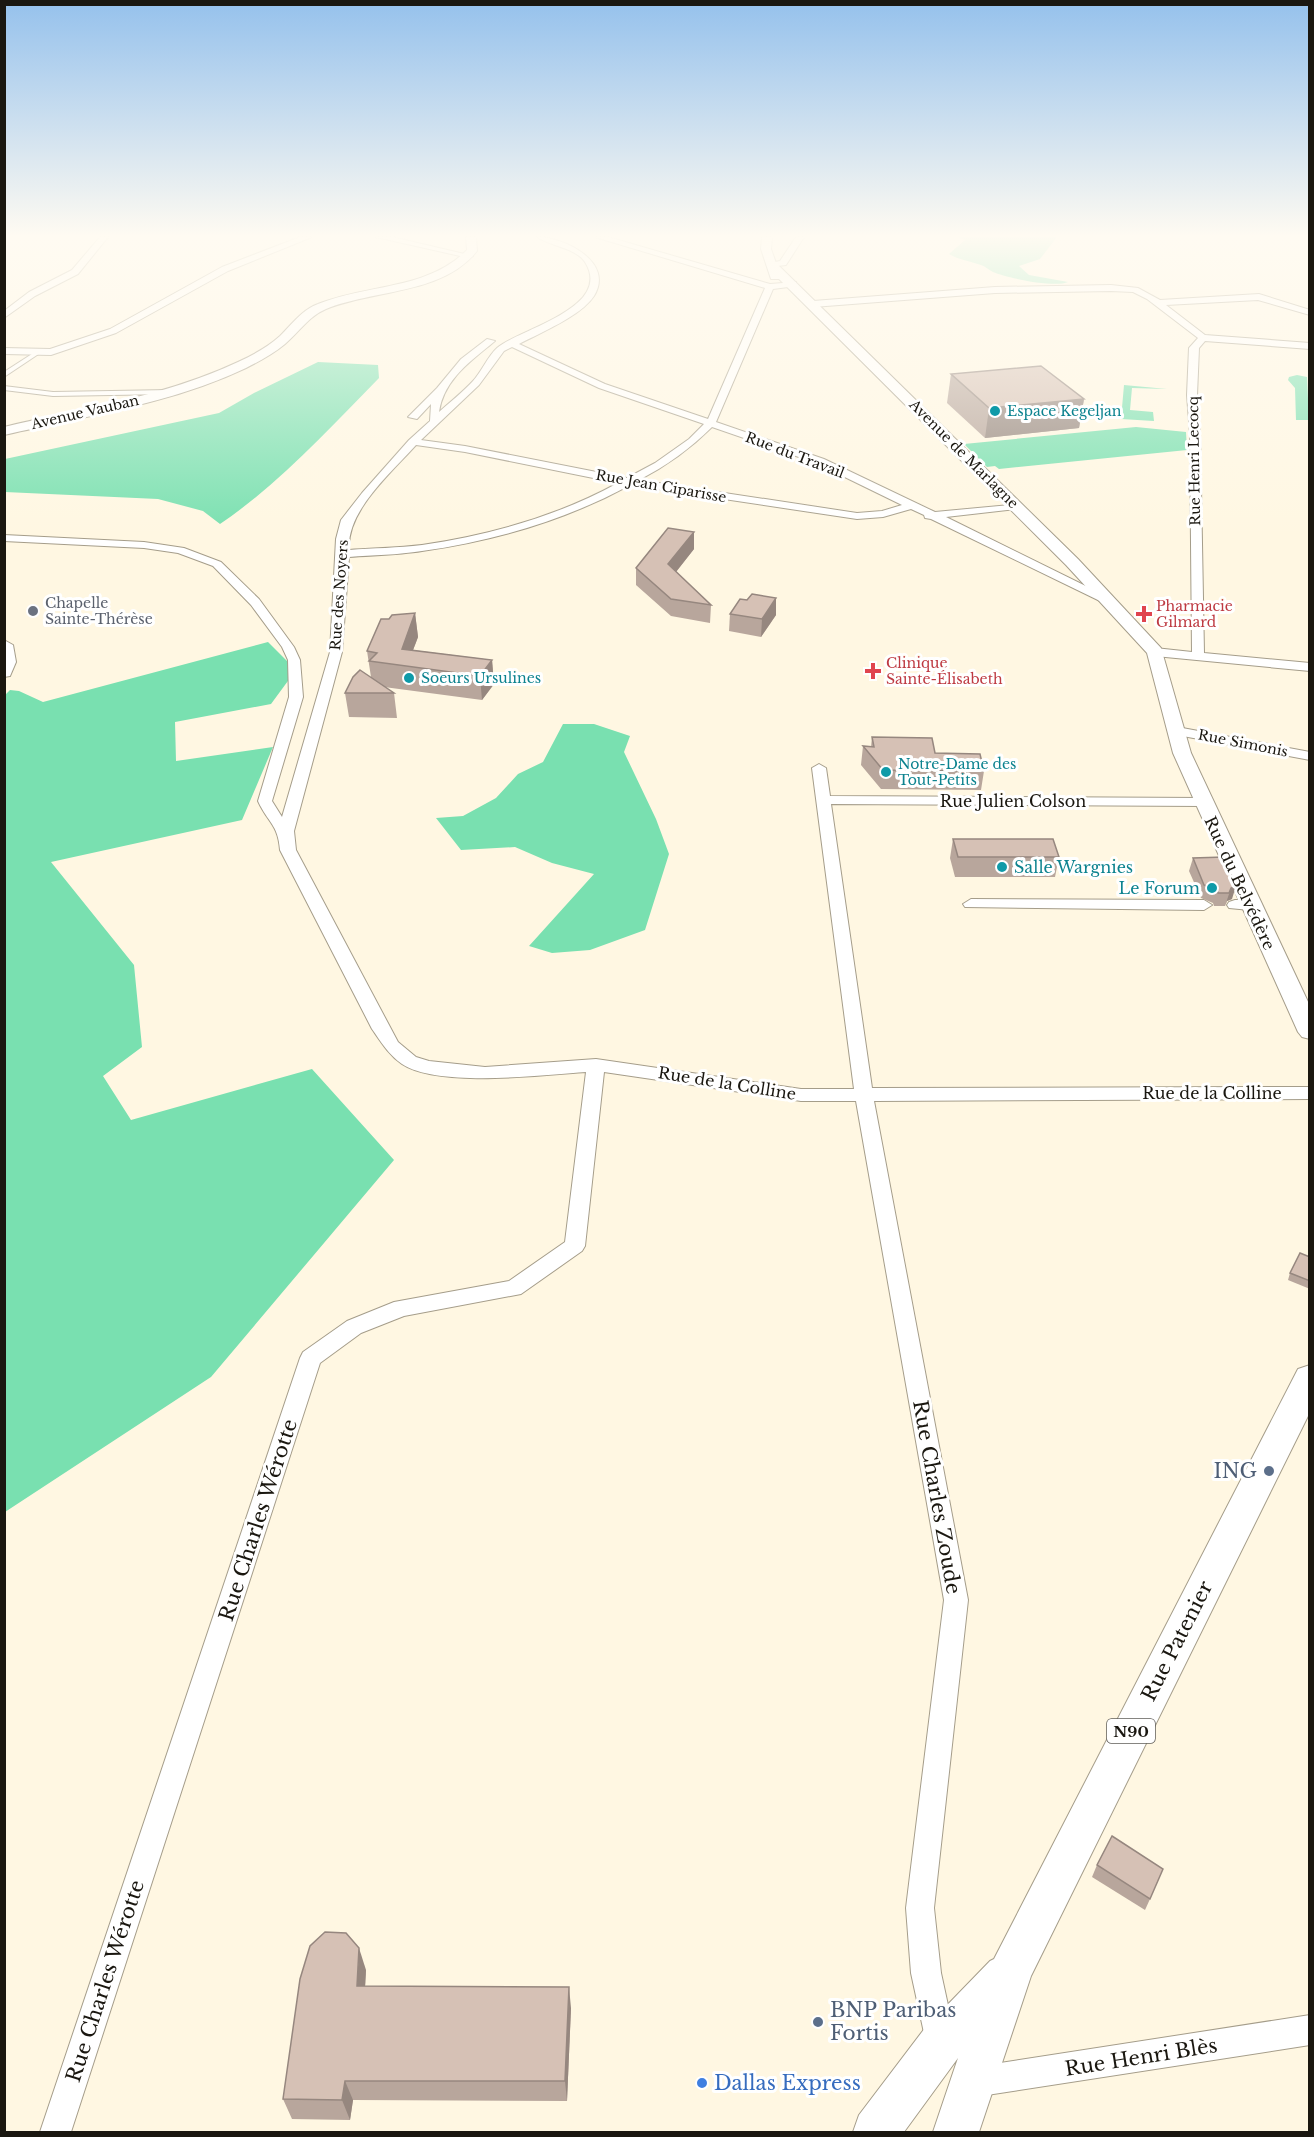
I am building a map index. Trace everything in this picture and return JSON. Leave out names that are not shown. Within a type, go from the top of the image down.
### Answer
[{"type":"main road","name":"Avenue Vauban","points":[[4,431],[170,392],[224,374],[249,361],[285,337]]},
{"type":"main road","name":"Avenue de Marlagne","points":[[846,337],[1072,562],[1155,652]]},
{"type":"main road","points":[[4,645],[7,662],[4,672]]},
{"type":"main road","name":"Rue du Belvédère","points":[[1155,652],[1182,753],[1242,905],[1310,1032]]},
{"type":"main road","name":"Rue Patenier","points":[[956,2133],[1012,1968],[1310,1378]]},
{"type":"main road","name":"Rue Patenier","points":[[876,2133],[941,2044],[1012,1968]]},
{"type":"street","points":[[4,351],[37,353],[62,349],[97,337]]},
{"type":"street","points":[[464,364],[527,337]]},
{"type":"street","points":[[344,554],[422,548],[516,528],[584,505],[630,482],[693,441],[711,423],[754,337]]},
{"type":"street","points":[[1203,338],[1310,346]]},
{"type":"street","name":"Rue Henri Lecocq","points":[[1198,654],[1195,434],[1192,395],[1194,348],[1203,338]]},
{"type":"street","points":[[413,417],[480,346],[490,341]]},
{"type":"street","name":"Rue des Noyers","points":[[286,831],[336,652],[344,554],[342,539],[347,520],[413,442],[476,383],[506,347]]},
{"type":"street","name":"Rue du Travail","points":[[506,347],[527,349],[603,386],[820,461],[929,516],[1104,598]]},
{"type":"street","points":[[4,375],[37,353]]},
{"type":"street","points":[[4,388],[53,394],[170,392]]},
{"type":"street","points":[[435,422],[433,415],[442,388]]},
{"type":"street","name":"Rue Jean Ciparisse","points":[[413,442],[465,449],[630,482],[857,516],[883,514],[910,506]]},
{"type":"street","points":[[929,516],[1016,506]]},
{"type":"street","points":[[4,538],[144,545],[180,550],[217,564],[255,602],[288,647],[294,660],[296,696],[265,801],[271,813],[286,831]]},
{"type":"street","points":[[1155,652],[1198,654],[1310,667]]},
{"type":"street","name":"Rue Simonis","points":[[1177,731],[1310,756]]},
{"type":"street","points":[[819,768],[864,1094]]},
{"type":"street","name":"Rue Julien Colson","points":[[823,800],[1203,802]]},
{"type":"street","name":"Rue de la Colline","points":[[286,831],[288,850],[381,1029],[392,1046],[410,1061],[427,1067],[485,1073],[596,1065],[801,1095],[1310,1093]]},
{"type":"street","points":[[971,904],[1204,905]]},
{"type":"street","name":"Rue Charles Wérotte","points":[[55,2133],[311,1358],[354,1327],[401,1308],[514,1288],[575,1246],[596,1065]]},
{"type":"street","name":"Rue Charles Zoude","points":[[864,1094],[956,1599],[920,1908],[926,1973],[941,2044]]},
{"type":"street","name":"Rue Henri Blès","points":[[972,2082],[1310,2030]]},
{"type":"green space","points":[[318,362],[378,365],[379,378],[283,474],[220,524],[203,511],[158,499],[5,492],[5,459],[219,413]]},
{"type":"green space","points":[[1297,375],[1307,377],[1309,420],[1296,420],[1295,388],[1288,380],[1289,377]]},
{"type":"green space","points":[[1124,385],[1167,389],[1132,388],[1130,410],[1153,412],[1154,421],[1121,419]]},
{"type":"green space","points":[[1136,427],[1186,432],[1187,450],[999,469],[995,466],[987,467],[964,444]]},
{"type":"green space","points":[[268,642],[296,670],[271,704],[175,722],[176,761],[273,747],[242,820],[51,862],[134,965],[142,1047],[103,1076],[131,1120],[312,1069],[394,1160],[211,1377],[5,1512],[5,695],[10,690],[19,691],[43,702]]},
{"type":"green space","points":[[563,724],[594,724],[630,736],[624,752],[656,819],[669,854],[645,930],[590,950],[552,953],[529,946],[594,874],[552,863],[515,847],[461,850],[436,818],[463,816],[496,798],[518,774],[543,762]]},
{"type":"building","points":[[1041,366],[1084,399],[989,408],[951,374]]},
{"type":"building","points":[[668,528],[694,532],[668,564],[711,605],[671,599],[636,568]]},
{"type":"building","points":[[752,594],[776,598],[762,619],[730,614],[740,599],[747,600]]},
{"type":"building","points":[[415,613],[402,649],[492,660],[480,676],[369,661],[377,653],[367,651],[381,619],[389,619],[392,615]]},
{"type":"building","points":[[360,670],[394,693],[345,693],[353,677]]},
{"type":"building","points":[[872,737],[932,738],[935,753],[980,754],[984,771],[883,770],[863,746],[874,747]]},
{"type":"building","points":[[953,839],[1053,839],[1059,857],[958,857]]},
{"type":"building","points":[[1224,857],[1236,886],[1231,888],[1229,893],[1218,893],[1217,890],[1204,885],[1193,858]]},
{"type":"building","points":[[1300,1253],[1310,1257],[1310,1281],[1290,1273]]},
{"type":"building","points":[[1112,1836],[1163,1869],[1150,1899],[1097,1865]]},
{"type":"building","points":[[325,1932],[346,1933],[359,1948],[357,1986],[569,1987],[565,2081],[345,2081],[342,2100],[283,2099],[300,1979],[310,1946]]},
{"type":"place","name":"Espace Kegeljan","points":[[995,411]]},
{"type":"place","name":"Chapelle Sainte-Thérèse","points":[[33,611]]},
{"type":"place","name":"Pharmacie Gilmard","points":[[1144,614]]},
{"type":"place","name":"Clinique Sainte-Élisabeth","points":[[873,671]]},
{"type":"place","name":"Soeurs Ursulines","points":[[409,678]]},
{"type":"place","name":"Notre-Dame des Tout-Petits","points":[[886,772]]},
{"type":"place","name":"Salle Wargnies","points":[[1002,867]]},
{"type":"place","name":"Le Forum","points":[[1212,888]]},
{"type":"place","name":"ING","points":[[1269,1471]]},
{"type":"place","name":"BNP Paribas Fortis","points":[[818,2022]]},
{"type":"place","name":"Dallas Express","points":[[702,2083]]}]
